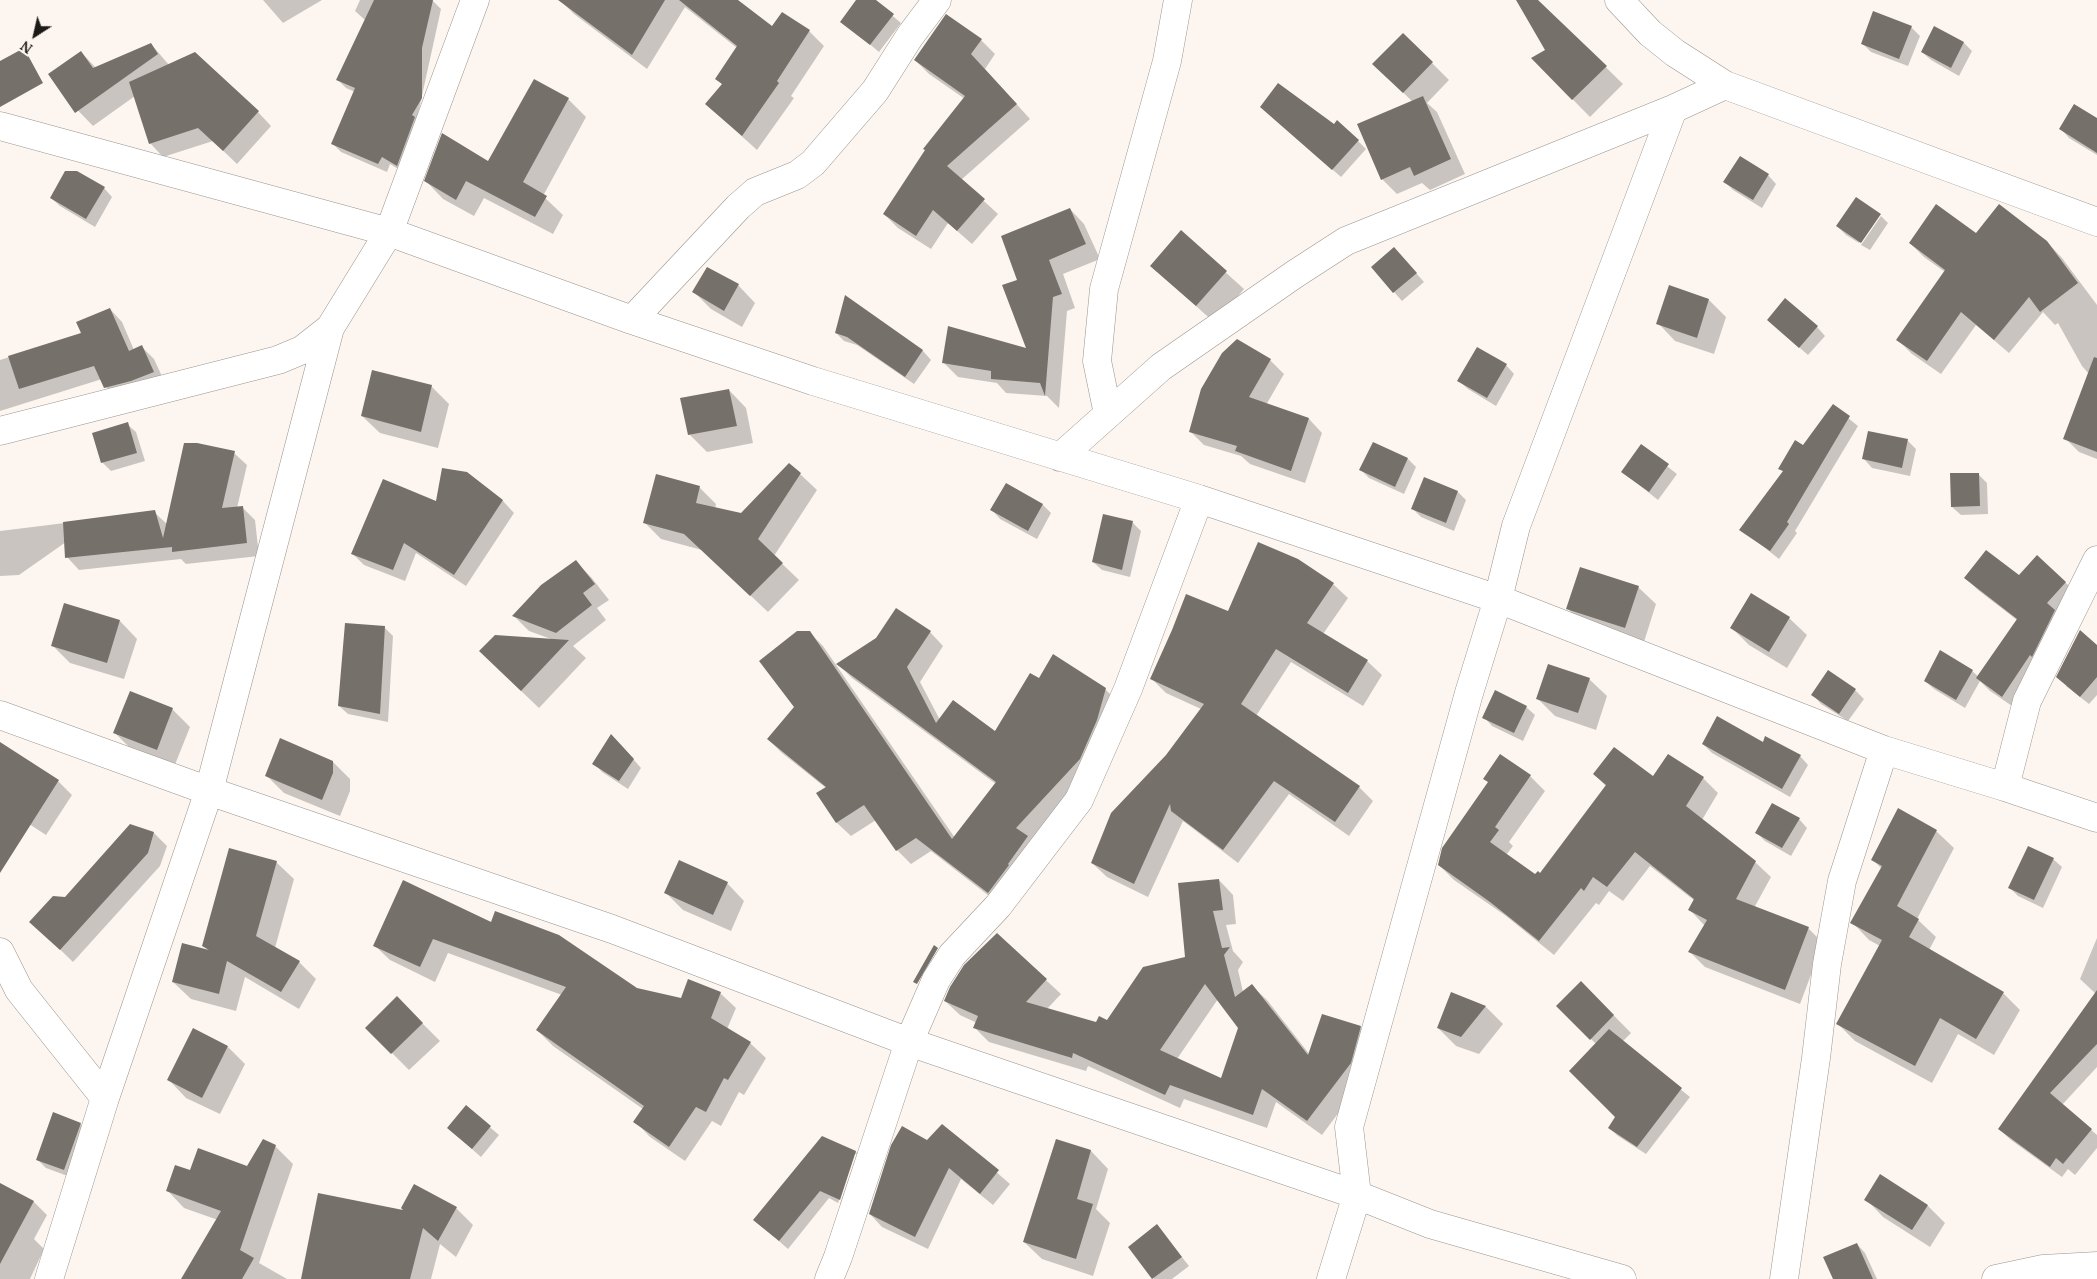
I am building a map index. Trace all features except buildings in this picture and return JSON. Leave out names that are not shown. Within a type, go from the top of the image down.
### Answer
[{"type":"street","points":[[49,1279],[105,1098],[209,791],[330,328],[389,232],[475,0]]},
{"type":"street","points":[[632,320],[738,207],[755,192],[797,175],[814,163],[875,91],[910,36],[936,0]]},
{"type":"street","points":[[1108,414],[1097,361],[1104,289],[1167,61],[1178,0]]},
{"type":"street","points":[[1619,0],[1650,33],[1675,53],[1724,85],[2097,222]]},
{"type":"street","points":[[1060,457],[1161,367],[1346,240],[1674,109],[1724,85]]},
{"type":"street","points":[[1331,1279],[1357,1195],[1349,1127],[1469,693],[1498,599],[1516,526],[1674,109]]},
{"type":"street","points":[[0,126],[389,232],[632,320],[813,381],[1199,499],[1498,599],[1884,750],[2005,787],[2097,818]]},
{"type":"street","points":[[0,431],[278,360],[302,350],[330,328]]},
{"type":"street","points":[[829,1279],[909,1042],[936,980],[952,955],[998,906],[1079,800],[1128,689],[1199,499]]},
{"type":"street","points":[[2005,787],[2027,701],[2097,560]]},
{"type":"street","points":[[0,715],[209,791],[612,930],[909,1042],[1357,1195],[1430,1224],[1622,1279]]},
{"type":"street","points":[[1784,1279],[1816,1058],[1827,964],[1842,881],[1884,750]]},
{"type":"street","points":[[0,952],[19,990],[105,1098]]},
{"type":"street","points":[[1996,1279],[2042,1269],[2097,1266]]}]
